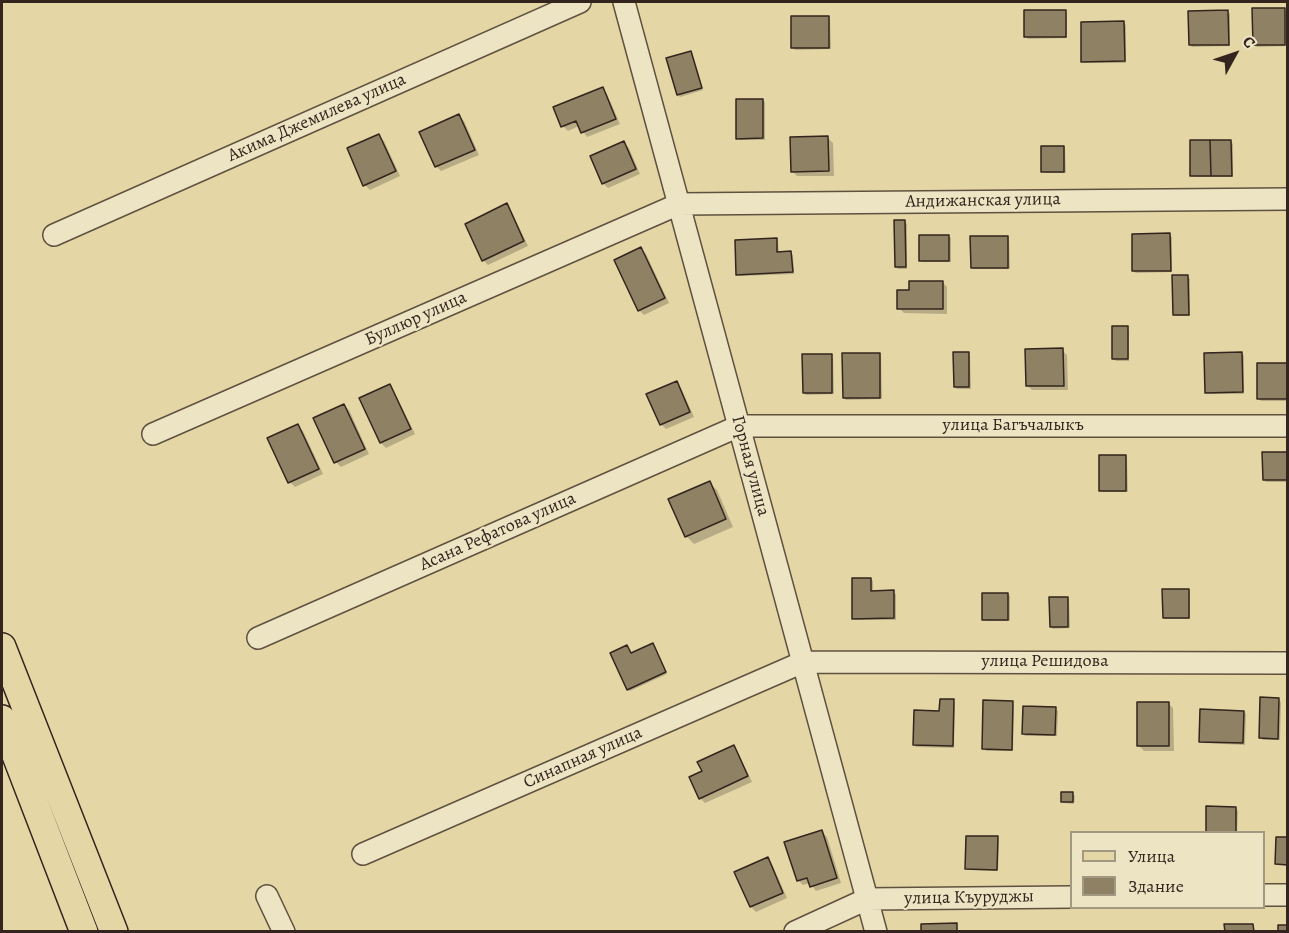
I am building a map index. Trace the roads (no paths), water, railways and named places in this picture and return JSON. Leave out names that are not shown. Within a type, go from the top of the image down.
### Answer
[{"type":"main road","points":[[2,647],[114,932]]},
{"type":"main road","points":[[2,719],[84,932]]},
{"type":"street","name":"Акима Джемилева улица","points":[[54,235],[580,2]]},
{"type":"street","name":"Горная улица","points":[[624,2],[876,932]]},
{"type":"street","name":"Андижанская улица","points":[[679,204],[1287,199]]},
{"type":"street","name":"Буллюр улица","points":[[153,434],[679,204]]},
{"type":"street","name":"улица Багъчалыкъ","points":[[739,426],[1287,426]]},
{"type":"street","name":"Асана Рефатова улица","points":[[258,638],[739,426]]},
{"type":"street","name":"улица Решидова","points":[[803,662],[1287,663]]},
{"type":"street","name":"Синапная улица","points":[[363,854],[803,662]]},
{"type":"street","points":[[1265,895],[1287,895]]},
{"type":"street","points":[[267,896],[284,932]]},
{"type":"street","name":"улица Къуруджы","points":[[867,899],[1070,897]]},
{"type":"street","points":[[795,932],[867,899]]}]
